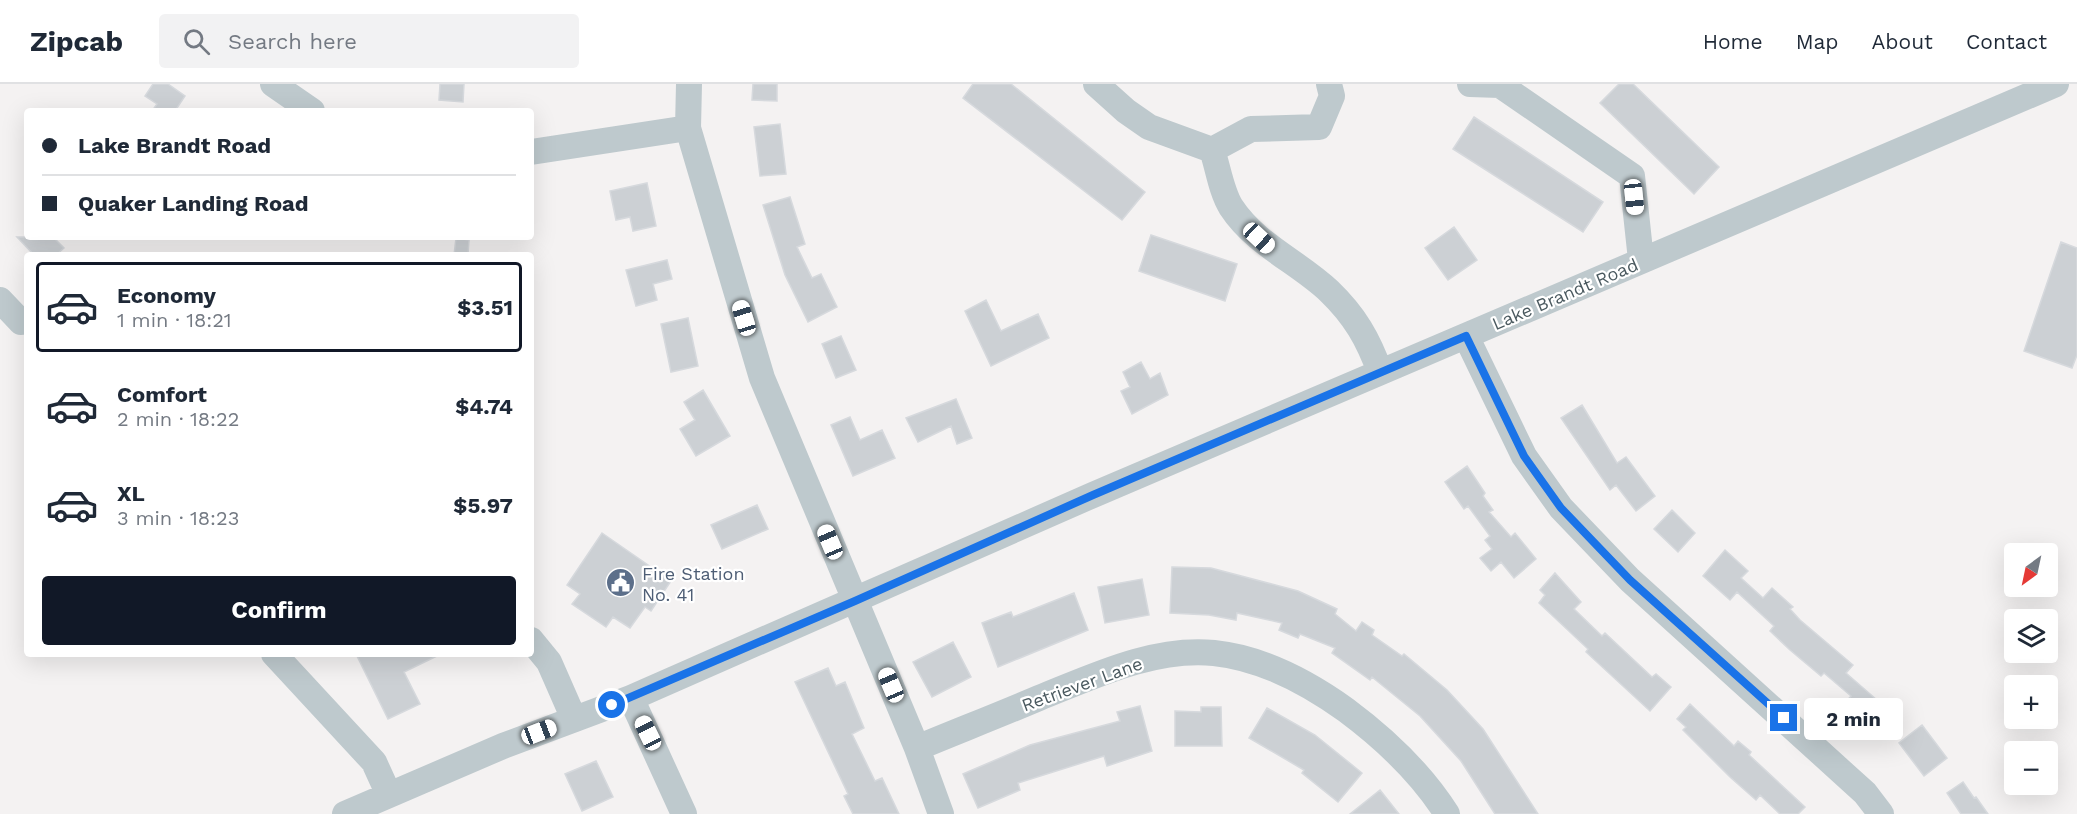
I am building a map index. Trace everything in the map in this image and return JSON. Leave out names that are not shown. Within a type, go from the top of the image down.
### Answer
[{"type":"street","points":[[273,84],[308,108]]},
{"type":"street","points":[[689,84],[688,128],[762,378],[917,748],[941,814]]},
{"type":"street","points":[[1096,84],[1126,111],[1149,127],[1212,150],[1251,129],[1319,127],[1332,96],[1329,84]]},
{"type":"street","points":[[1470,84],[1500,86],[1632,176],[1641,260]]},
{"type":"street","name":"Lake Brandt Road","points":[[345,814],[574,719],[632,698],[1093,495],[2056,84]]},
{"type":"street","points":[[534,152],[688,128]]},
{"type":"street","points":[[1212,150],[1230,205],[1247,227],[1270,249],[1328,290],[1347,310],[1367,338],[1380,372]]},
{"type":"street","points":[[0,300],[21,322]]},
{"type":"street","points":[[1466,336],[1524,456],[1561,508],[1630,580],[1865,793],[1881,814]]},
{"type":"street","points":[[534,644],[549,662],[574,719]]},
{"type":"street","name":"Retriever Lane","points":[[917,748],[1101,673],[1161,655],[1214,653],[1261,663],[1311,685],[1361,721],[1415,770],[1447,814]]},
{"type":"street","points":[[282,657],[374,762],[388,795]]},
{"type":"street","points":[[632,698],[684,814]]},
{"type":"building","points":[[153,84],[168,84],[185,96],[177,108],[154,108],[157,104],[145,96]]},
{"type":"building","points":[[440,84],[464,84],[463,102],[439,100]]},
{"type":"building","points":[[753,84],[777,84],[777,101],[752,100]]},
{"type":"building","points":[[973,84],[1011,84],[1145,192],[1122,220],[963,98]]},
{"type":"building","points":[[1619,84],[1633,84],[1719,167],[1694,194],[1600,103]]},
{"type":"building","points":[[1474,117],[1603,202],[1583,232],[1453,149]]},
{"type":"building","points":[[780,124],[786,174],[760,176],[754,127]]},
{"type":"building","points":[[647,183],[656,226],[633,231],[630,217],[616,220],[610,191]]},
{"type":"building","points":[[790,197],[805,244],[797,247],[812,278],[821,274],[837,307],[808,322],[785,275],[763,205]]},
{"type":"building","points":[[1454,227],[1477,260],[1448,280],[1425,248]]},
{"type":"building","points":[[1151,235],[1237,264],[1225,301],[1139,271]]},
{"type":"building","points":[[17,237],[24,237],[24,240],[56,240],[64,248],[59,252],[31,252]]},
{"type":"building","points":[[456,240],[469,240],[468,252],[454,252]]},
{"type":"building","points":[[2061,242],[2077,248],[2077,355],[2072,368],[2024,351]]},
{"type":"building","points":[[667,260],[672,279],[653,284],[657,300],[636,306],[626,270]]},
{"type":"building","points":[[986,300],[1001,331],[1038,314],[1049,338],[991,366],[965,311]]},
{"type":"building","points":[[688,318],[698,366],[671,372],[661,324]]},
{"type":"building","points":[[841,336],[856,370],[836,378],[822,344]]},
{"type":"building","points":[[1141,362],[1150,379],[1160,373],[1168,395],[1132,414],[1121,391],[1130,387],[1123,372]]},
{"type":"building","points":[[703,390],[730,436],[696,456],[680,429],[695,420],[684,402]]},
{"type":"building","points":[[956,399],[972,438],[957,444],[951,426],[918,442],[906,418]]},
{"type":"building","points":[[1582,405],[1617,463],[1626,457],[1655,496],[1636,511],[1616,485],[1610,490],[1561,418]]},
{"type":"building","points":[[850,417],[860,440],[882,430],[895,458],[853,476],[831,425]]},
{"type":"building","points":[[1467,466],[1485,493],[1483,496],[1493,510],[1489,512],[1511,537],[1515,533],[1536,559],[1514,578],[1501,562],[1491,571],[1480,558],[1492,549],[1485,540],[1490,536],[1468,506],[1464,509],[1445,482]]},
{"type":"building","points":[[757,505],[768,529],[722,549],[711,525]]},
{"type":"building","points":[[1672,510],[1695,533],[1678,552],[1654,529]]},
{"type":"building","points":[[602,533],[671,581],[651,611],[645,607],[630,628],[613,617],[606,627],[572,604],[580,594],[567,585]]},
{"type":"building","points":[[1725,550],[1748,571],[1741,578],[1763,598],[1772,588],[1793,607],[1790,609],[1800,620],[1853,665],[1846,673],[1893,714],[1878,732],[1845,703],[1851,696],[1824,673],[1821,676],[1790,650],[1770,631],[1774,626],[1737,592],[1730,600],[1703,576]]},
{"type":"building","points":[[1172,567],[1211,568],[1298,591],[1337,609],[1335,614],[1356,631],[1362,622],[1374,630],[1372,635],[1402,656],[1404,654],[1447,690],[1483,729],[1538,814],[1495,814],[1461,761],[1420,716],[1372,677],[1370,680],[1332,653],[1335,648],[1300,634],[1298,638],[1279,630],[1282,623],[1237,613],[1236,620],[1209,615],[1170,613]]},
{"type":"building","points":[[1555,573],[1581,602],[1574,609],[1602,636],[1605,633],[1652,677],[1656,674],[1671,687],[1650,711],[1586,652],[1588,649],[1539,603],[1545,595],[1540,590]]},
{"type":"building","points":[[1142,579],[1149,615],[1105,623],[1098,587]]},
{"type":"building","points":[[1074,593],[1088,630],[998,667],[982,623],[1011,612],[1013,617]]},
{"type":"building","points":[[953,642],[971,677],[932,697],[913,662]]},
{"type":"building","points":[[357,657],[435,657],[404,672],[420,704],[388,719]]},
{"type":"building","points":[[828,668],[836,686],[845,682],[864,728],[852,734],[875,781],[882,778],[899,814],[853,814],[844,796],[848,794],[795,682]]},
{"type":"building","points":[[1690,704],[1734,746],[1738,741],[1751,752],[1749,755],[1805,807],[1798,814],[1780,814],[1760,795],[1756,800],[1730,777],[1683,730],[1686,727],[1677,719]]},
{"type":"building","points":[[1140,706],[1152,751],[1107,766],[1104,756],[1018,783],[1020,790],[978,808],[963,774],[1030,745],[1120,721],[1117,712]]},
{"type":"building","points":[[1201,707],[1221,707],[1222,746],[1175,746],[1175,711],[1201,712]]},
{"type":"building","points":[[1267,708],[1315,735],[1362,773],[1338,802],[1302,773],[1304,770],[1249,738]]},
{"type":"building","points":[[1922,725],[1947,758],[1924,776],[1899,743]]},
{"type":"building","points":[[596,761],[613,797],[582,811],[565,774]]},
{"type":"building","points":[[1963,782],[1988,814],[1961,814],[1947,793]]},
{"type":"building","points":[[1380,790],[1399,814],[1350,814]]},
{"type":"place","name":"Fire Station No. 41","points":[[621,583]]},
{"type":"route","points":[[612,705],[855,601],[1093,495],[1466,336],[1524,456],[1561,508],[1630,580],[1784,718]]}]
